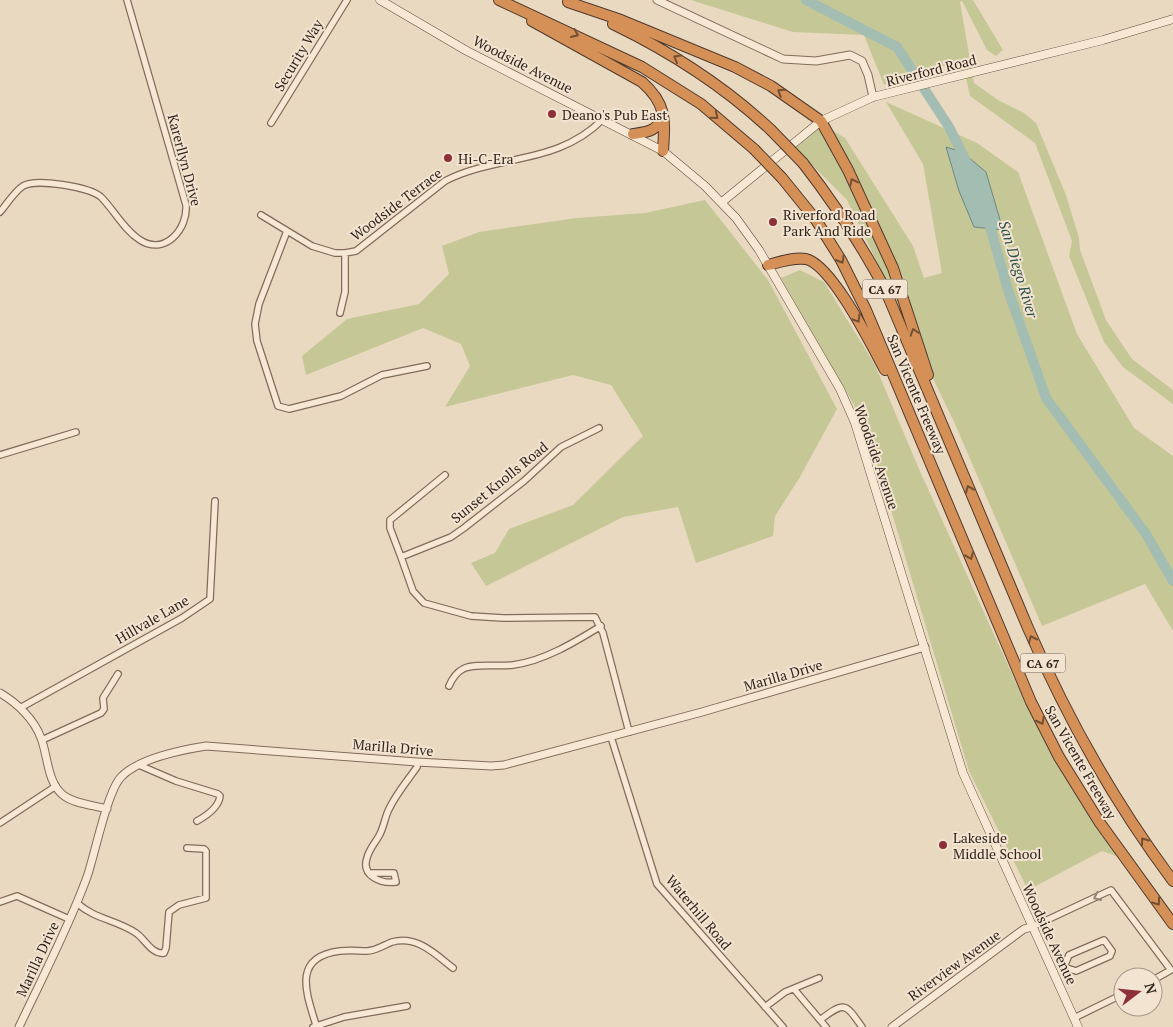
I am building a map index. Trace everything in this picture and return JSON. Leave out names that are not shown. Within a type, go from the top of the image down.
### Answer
[{"type":"highway","points":[[498,0],[559,37],[642,82],[653,91],[664,112],[664,151]]},
{"type":"highway","name":"San Vicente Freeway","points":[[498,0],[642,67],[701,104],[754,149],[782,178],[816,220],[841,260],[866,310],[1031,702],[1059,757],[1100,823],[1173,924]]},
{"type":"highway","points":[[566,1],[621,20],[735,67],[771,86],[820,121],[848,170],[893,268],[944,429]]},
{"type":"highway","name":"San Vicente Freeway","points":[[566,1],[632,32],[687,64],[747,108],[803,163],[837,207],[877,273],[1055,690],[1081,741],[1125,815],[1173,881]]},
{"type":"highway","points":[[633,134],[654,130],[660,123],[664,112]]},
{"type":"highway","points":[[768,265],[797,258],[808,260],[826,275],[864,330],[937,479]]},
{"type":"main road","name":"Woodside Avenue","points":[[380,0],[468,50],[664,151],[722,202],[736,218],[768,265],[840,389],[855,423],[963,773],[1078,1027]]},
{"type":"main road","name":"Riverford Road","points":[[722,202],[820,121],[873,97],[986,70],[1173,19]]},
{"type":"street","name":"Karerllyn Drive","points":[[0,212],[22,187],[41,182],[91,191],[100,196],[140,241],[154,244],[170,240],[184,225],[187,215],[186,205],[127,0]]},
{"type":"street","name":"Security Way","points":[[272,123],[347,0]]},
{"type":"street","points":[[657,0],[783,59],[816,61],[850,55],[862,61],[868,75],[873,97]]},
{"type":"street","name":"Woodside Terrace","points":[[261,215],[312,246],[335,253],[356,250],[445,181],[460,173],[543,154],[575,140],[593,129],[603,119]]},
{"type":"street","points":[[286,231],[257,310],[255,324],[257,341],[278,406],[289,409],[341,396],[382,375],[426,366]]},
{"type":"street","points":[[340,313],[345,292],[345,253]]},
{"type":"street","name":"Sunset Knolls Road","points":[[401,556],[451,536],[464,528],[524,481],[561,447],[599,428]]},
{"type":"street","points":[[0,455],[76,432]]},
{"type":"street","points":[[445,475],[390,520],[390,528],[412,591],[424,603],[471,616],[503,618],[595,616],[600,626],[629,732]]},
{"type":"street","name":"Hillvale Lane","points":[[20,708],[182,618],[210,599],[215,500]]},
{"type":"street","points":[[449,686],[452,678],[464,668],[514,665],[529,661],[574,643],[600,626]]},
{"type":"street","name":"Marilla Drive","points":[[19,1027],[77,903],[94,855],[113,790],[121,777],[139,765],[176,752],[206,746],[417,762],[504,765],[629,732],[924,647]]},
{"type":"street","points":[[42,740],[101,713],[104,709],[103,698],[118,674]]},
{"type":"street","points":[[0,693],[20,708],[32,723],[42,740],[56,786],[62,794],[72,800],[107,808]]},
{"type":"street","name":"Waterhill Road","points":[[611,737],[657,884],[783,1027]]},
{"type":"street","points":[[370,873],[366,866],[367,858],[380,833],[389,809],[417,767],[417,762]]},
{"type":"street","points":[[139,765],[176,781],[218,794],[220,796],[219,802],[197,821]]},
{"type":"street","points":[[0,823],[56,786]]},
{"type":"street","points":[[77,903],[93,916],[126,927],[141,936],[154,951],[164,953],[169,912],[179,905],[206,898],[207,854],[204,849],[186,848]]},
{"type":"street","points":[[1032,927],[1112,890],[1171,970],[1163,974]]},
{"type":"street","points":[[0,902],[17,896],[69,920]]},
{"type":"street","name":"Riverview Avenue","points":[[892,1027],[1024,929],[1032,927]]},
{"type":"street","points":[[407,1006],[344,1017],[315,1026],[308,999],[305,976],[310,964],[320,956],[341,951],[369,951],[394,942],[410,941],[425,946],[453,968]]},
{"type":"street","points":[[1053,972],[1064,967],[1076,970],[1110,956],[1112,951],[1108,943],[1102,941],[1069,956],[1064,967]]},
{"type":"street","points":[[765,1007],[794,989],[818,978]]},
{"type":"street","points":[[794,989],[826,1027]]},
{"type":"street","points":[[1074,1018],[1113,999]]},
{"type":"street","points":[[820,1020],[838,1006],[843,1006],[848,1008],[862,1027]]},
{"type":"green space","points":[[691,0],[973,0],[1003,50],[996,56],[987,50],[962,1],[960,2],[974,83],[998,100],[1024,113],[1036,123],[1066,195],[1079,238],[1080,250],[1106,320],[1132,359],[1173,390],[1173,404],[1123,367],[1104,342],[1069,256],[1072,241],[1035,143],[970,96],[962,60],[884,85],[864,35],[793,32]]},
{"type":"green space","points":[[886,102],[977,143],[1018,172],[1077,334],[1134,428],[1173,456],[1173,631],[1145,584],[1042,626],[955,424],[847,200],[795,148],[823,125],[845,138],[913,246],[924,278],[942,273],[923,164]]},
{"type":"green space","points":[[705,200],[768,280],[837,409],[800,477],[775,516],[773,536],[696,563],[678,507],[623,517],[486,586],[471,563],[495,553],[509,529],[573,505],[643,436],[611,385],[573,375],[445,407],[470,366],[461,344],[423,328],[306,375],[302,356],[347,319],[419,304],[449,274],[442,246],[479,232],[577,218],[645,213]]},
{"type":"green space","points":[[800,270],[824,282],[875,365],[919,469],[1016,683],[1066,773],[1119,857],[1102,851],[1028,890],[969,771],[866,426],[781,278]]},
{"type":"shaded area","points":[[946,147],[962,152],[986,172],[1003,230],[974,227],[959,191]]},
{"type":"waterway","name":"San Diego River","points":[[806,0],[897,47],[949,127],[967,163]]},
{"type":"waterway","name":"San Diego River","points":[[987,216],[1008,290],[1046,398],[1146,534],[1173,581]]},
{"type":"place","name":"Deano's Pub East","points":[[552,114]]},
{"type":"place","name":"Hi-C-Era","points":[[448,158]]},
{"type":"place","name":"Riverford Road Park And Ride","points":[[773,222]]},
{"type":"place","name":"Lakeside Middle School","points":[[943,845]]}]
